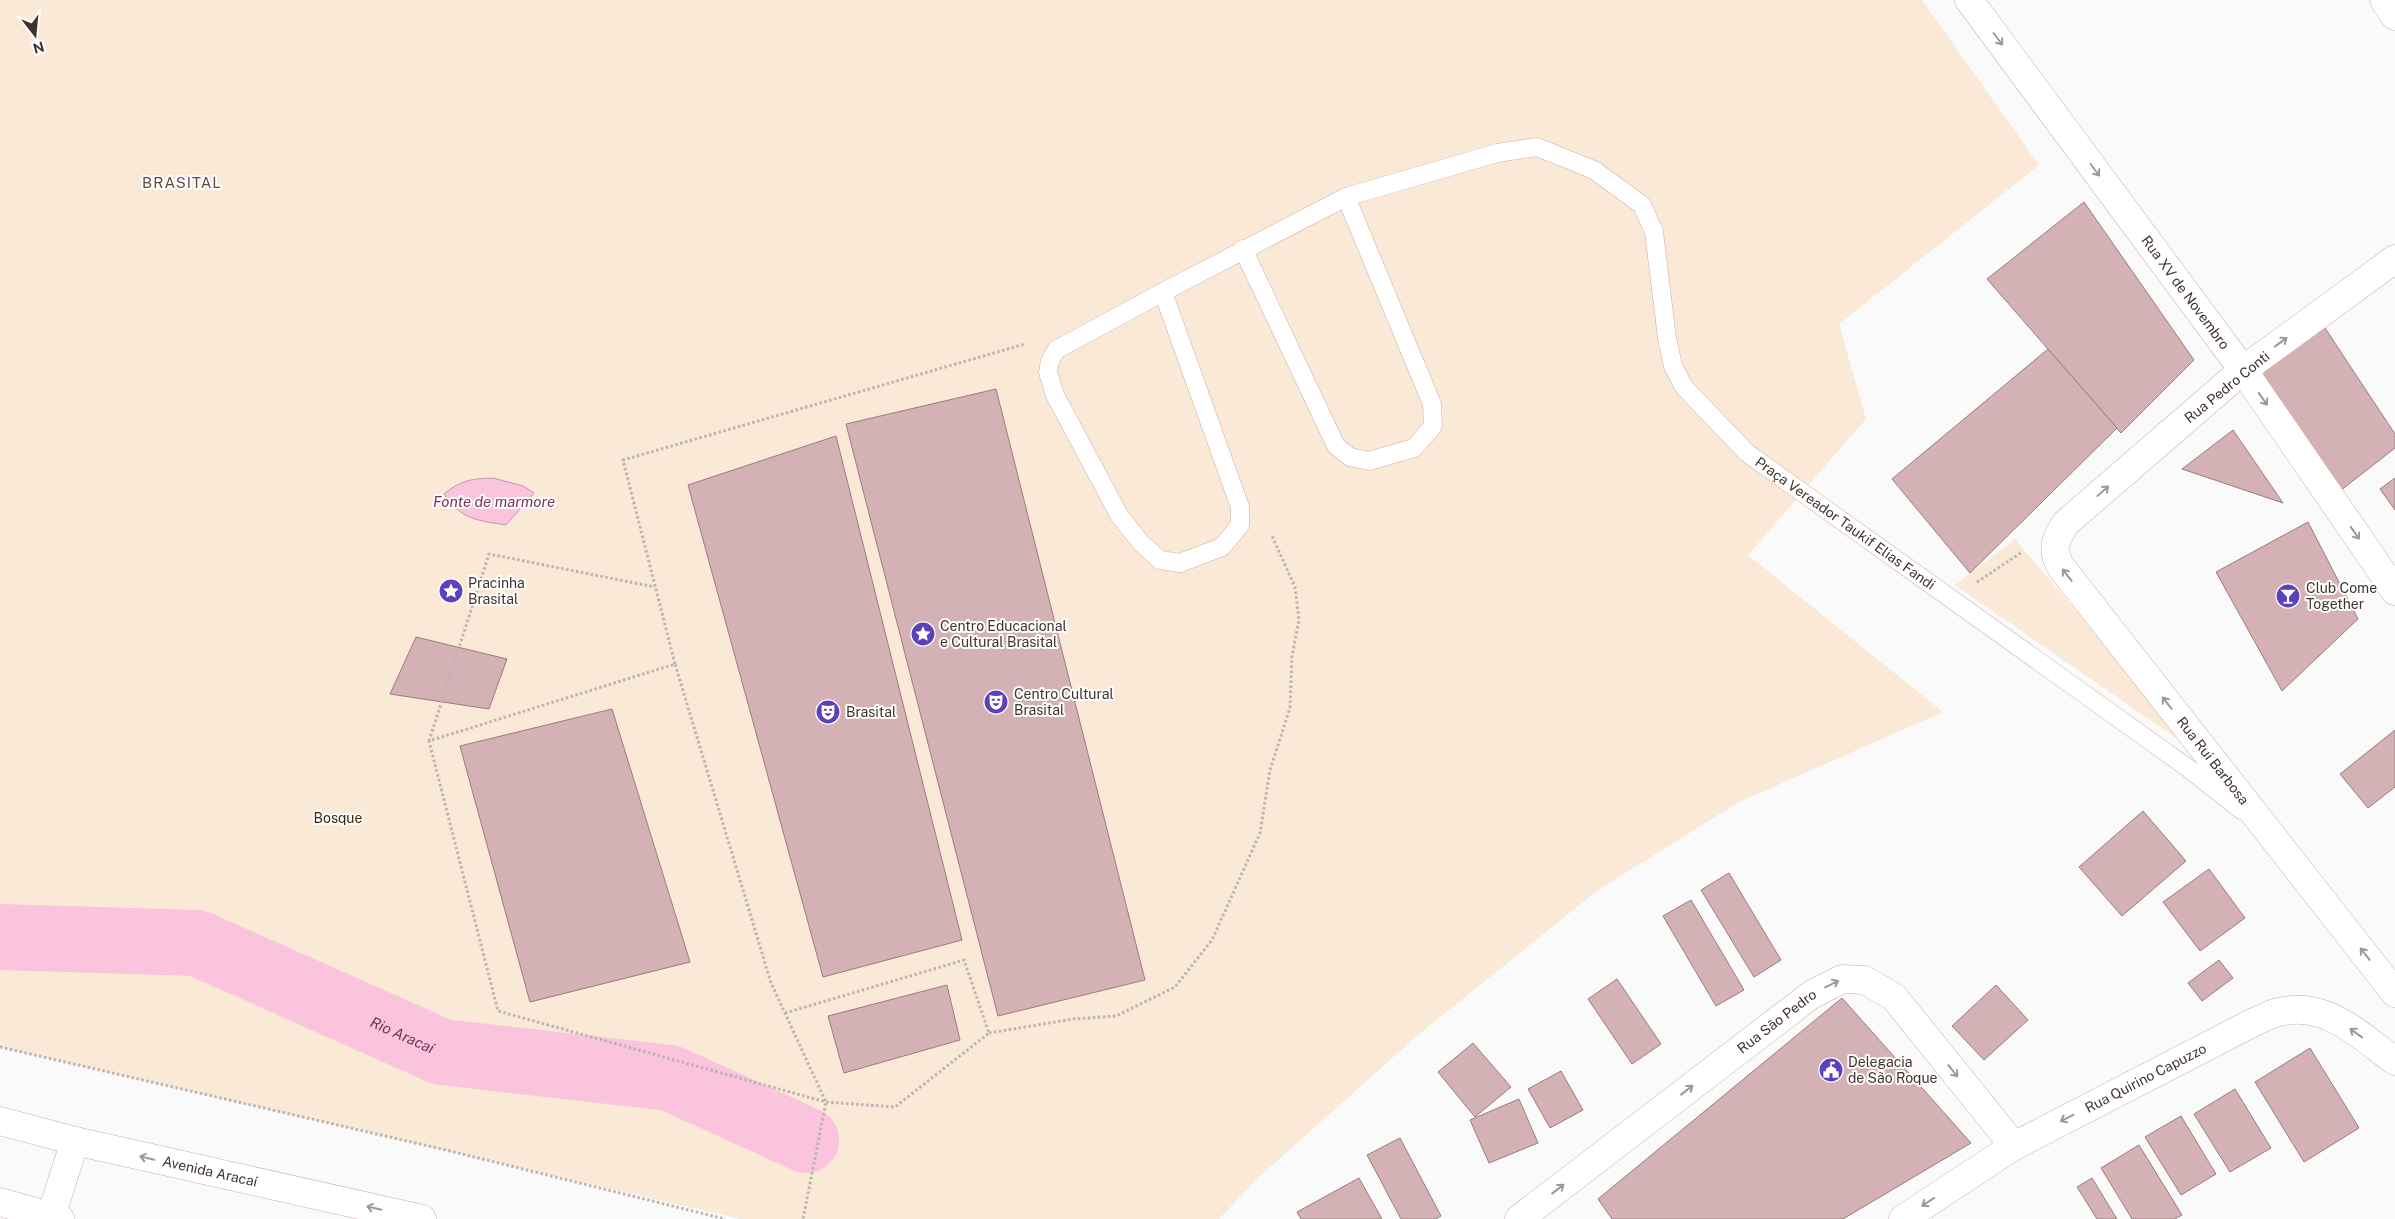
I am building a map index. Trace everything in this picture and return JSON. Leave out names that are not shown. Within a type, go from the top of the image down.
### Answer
[{"type":"street","name":"Rua XV de Novembro","points":[[1969,0],[2243,370],[2395,591]]},
{"type":"street","points":[[2384,0],[2395,16]]},
{"type":"street","name":"Rua Pedro Conti","points":[[2066,523],[2243,370],[2395,259]]},
{"type":"street","name":"Rua Rui Barbosa","points":[[2066,523],[2057,536],[2054,548],[2055,558],[2061,567],[2266,831],[2395,993]]},
{"type":"street","name":"Rua São Pedro","points":[[1519,1219],[1811,995],[1842,979],[1864,980],[1894,997],[2014,1146]]},
{"type":"street","name":"Rua Quirino Capuzzo","points":[[1903,1219],[2014,1146],[2254,1022],[2279,1012],[2308,1009],[2333,1016],[2395,1061]]},
{"type":"street","name":"Avenida Aracaí","points":[[0,1120],[74,1141],[422,1219]]},
{"type":"street","points":[[0,1202],[55,1218],[74,1141]]},
{"type":"lane","name":"Praça Vereador Taukif Elias Fandi","points":[[1346,196],[1496,154],[1537,147],[1594,170],[1642,205],[1654,232],[1671,356],[1684,387],[1747,453],[2188,768],[2266,831]]},
{"type":"lane","points":[[1163,292],[1240,507],[1240,525],[1222,548],[1180,563],[1160,560],[1141,543],[1119,515],[1055,395],[1048,372],[1050,361],[1056,350],[1163,292],[1243,250],[1346,196],[1432,404],[1432,426],[1414,448],[1369,461],[1350,457],[1336,446],[1243,250]]},
{"type":"path","points":[[803,1219],[826,1102],[771,983],[675,664],[623,460],[1025,344]]},
{"type":"path","points":[[655,587],[489,554],[429,741],[498,1011],[826,1102],[895,1107],[988,1033],[1073,1018],[1116,1016],[1174,987],[1212,940],[1260,833],[1270,770],[1290,708],[1292,656],[1299,620],[1295,587],[1272,536]]},
{"type":"path","points":[[1950,599],[2025,550]]},
{"type":"path","points":[[429,741],[675,664]]},
{"type":"path","points":[[785,1013],[964,960],[988,1033]]},
{"type":"path","points":[[0,1047],[450,1150],[725,1219]]},
{"type":"green space","name":"Centro Educacional e Cultural Brasital","points":[[0,0],[1922,0],[2039,165],[1839,324],[1866,419],[1748,555],[1943,712],[1739,802],[1598,890],[1418,1035],[1261,1175],[1219,1219],[740,1219],[0,1047]]},
{"type":"green space","points":[[2015,539],[2195,751],[1955,585]]},
{"type":"water","name":"Fonte de marmore","points":[[493,478],[523,486],[534,493],[506,525],[478,520],[464,514],[444,494],[467,481]]},
{"type":"building","points":[[2084,202],[2194,360],[2121,433],[1987,279]]},
{"type":"building","points":[[2317,316],[2395,434],[2395,448],[2331,498],[2243,370]]},
{"type":"building","points":[[2048,349],[2117,428],[1970,573],[1892,479]]},
{"type":"building","name":"Centro Cultural Brasital","points":[[996,389],[1145,980],[998,1016],[846,424]]},
{"type":"building","points":[[2233,430],[2283,503],[2182,469]]},
{"type":"building","name":"Brasital","points":[[836,436],[962,940],[823,977],[688,485]]},
{"type":"building","points":[[2395,478],[2395,510],[2380,489]]},
{"type":"building","name":"Club Come Together","points":[[2308,522],[2358,619],[2282,691],[2216,572]]},
{"type":"building","points":[[416,637],[507,659],[489,709],[390,694]]},
{"type":"building","points":[[612,709],[690,962],[530,1002],[460,746]]},
{"type":"building","points":[[2395,730],[2395,787],[2368,808],[2340,774]]},
{"type":"building","points":[[2143,811],[2186,861],[2122,916],[2079,867]]},
{"type":"building","points":[[2209,869],[2245,918],[2200,951],[2163,902]]},
{"type":"building","points":[[1729,873],[1781,960],[1754,977],[1701,890]]},
{"type":"building","points":[[1691,900],[1744,990],[1716,1006],[1663,916]]},
{"type":"building","points":[[2219,960],[2233,978],[2202,1001],[2188,983]]},
{"type":"building","points":[[1617,979],[1661,1044],[1632,1064],[1588,999]]},
{"type":"building","points":[[947,985],[960,1040],[844,1073],[828,1016]]},
{"type":"building","points":[[1996,985],[2028,1020],[1984,1060],[1952,1026]]},
{"type":"building","name":"Delegacia de São Roque","points":[[1842,998],[1971,1143],[1843,1219],[1612,1219],[1598,1199]]},
{"type":"building","points":[[1473,1043],[1511,1087],[1475,1117],[1438,1072]]},
{"type":"building","points":[[2310,1048],[2359,1128],[2304,1162],[2255,1082]]},
{"type":"building","points":[[1561,1071],[1583,1110],[1550,1128],[1528,1089]]},
{"type":"building","points":[[2235,1089],[2271,1148],[2230,1172],[2194,1114]]},
{"type":"building","points":[[1519,1099],[1538,1143],[1489,1163],[1470,1120]]},
{"type":"building","points":[[2181,1116],[2216,1174],[2181,1195],[2145,1137]]},
{"type":"building","points":[[1400,1138],[1441,1216],[1436,1219],[1401,1219],[1367,1155]]},
{"type":"building","points":[[2139,1145],[2182,1215],[2175,1219],[2132,1219],[2101,1168]]},
{"type":"building","points":[[1359,1178],[1382,1219],[1301,1219],[1297,1212]]},
{"type":"building","points":[[2092,1178],[2117,1219],[2097,1219],[2077,1187]]},
{"type":"waterway","name":"Rio Aracaí","points":[[0,937],[197,943],[442,1052],[670,1078],[806,1140]]},
{"type":"place","name":"Pracinha Brasital","points":[[451,591]]},
{"type":"place","name":"Club Come Together","points":[[2288,596]]},
{"type":"place","name":"Centro Educacional e Cultural Brasital","points":[[923,634]]},
{"type":"place","name":"Centro Cultural Brasital","points":[[996,702]]},
{"type":"place","name":"Brasital","points":[[828,712]]},
{"type":"place","name":"Delegacia de São Roque","points":[[1831,1070]]},
{"type":"district","name":"BRASITAL","points":[[182,182]]},
{"type":"park label","name":"Bosque","points":[[338,818]]}]
